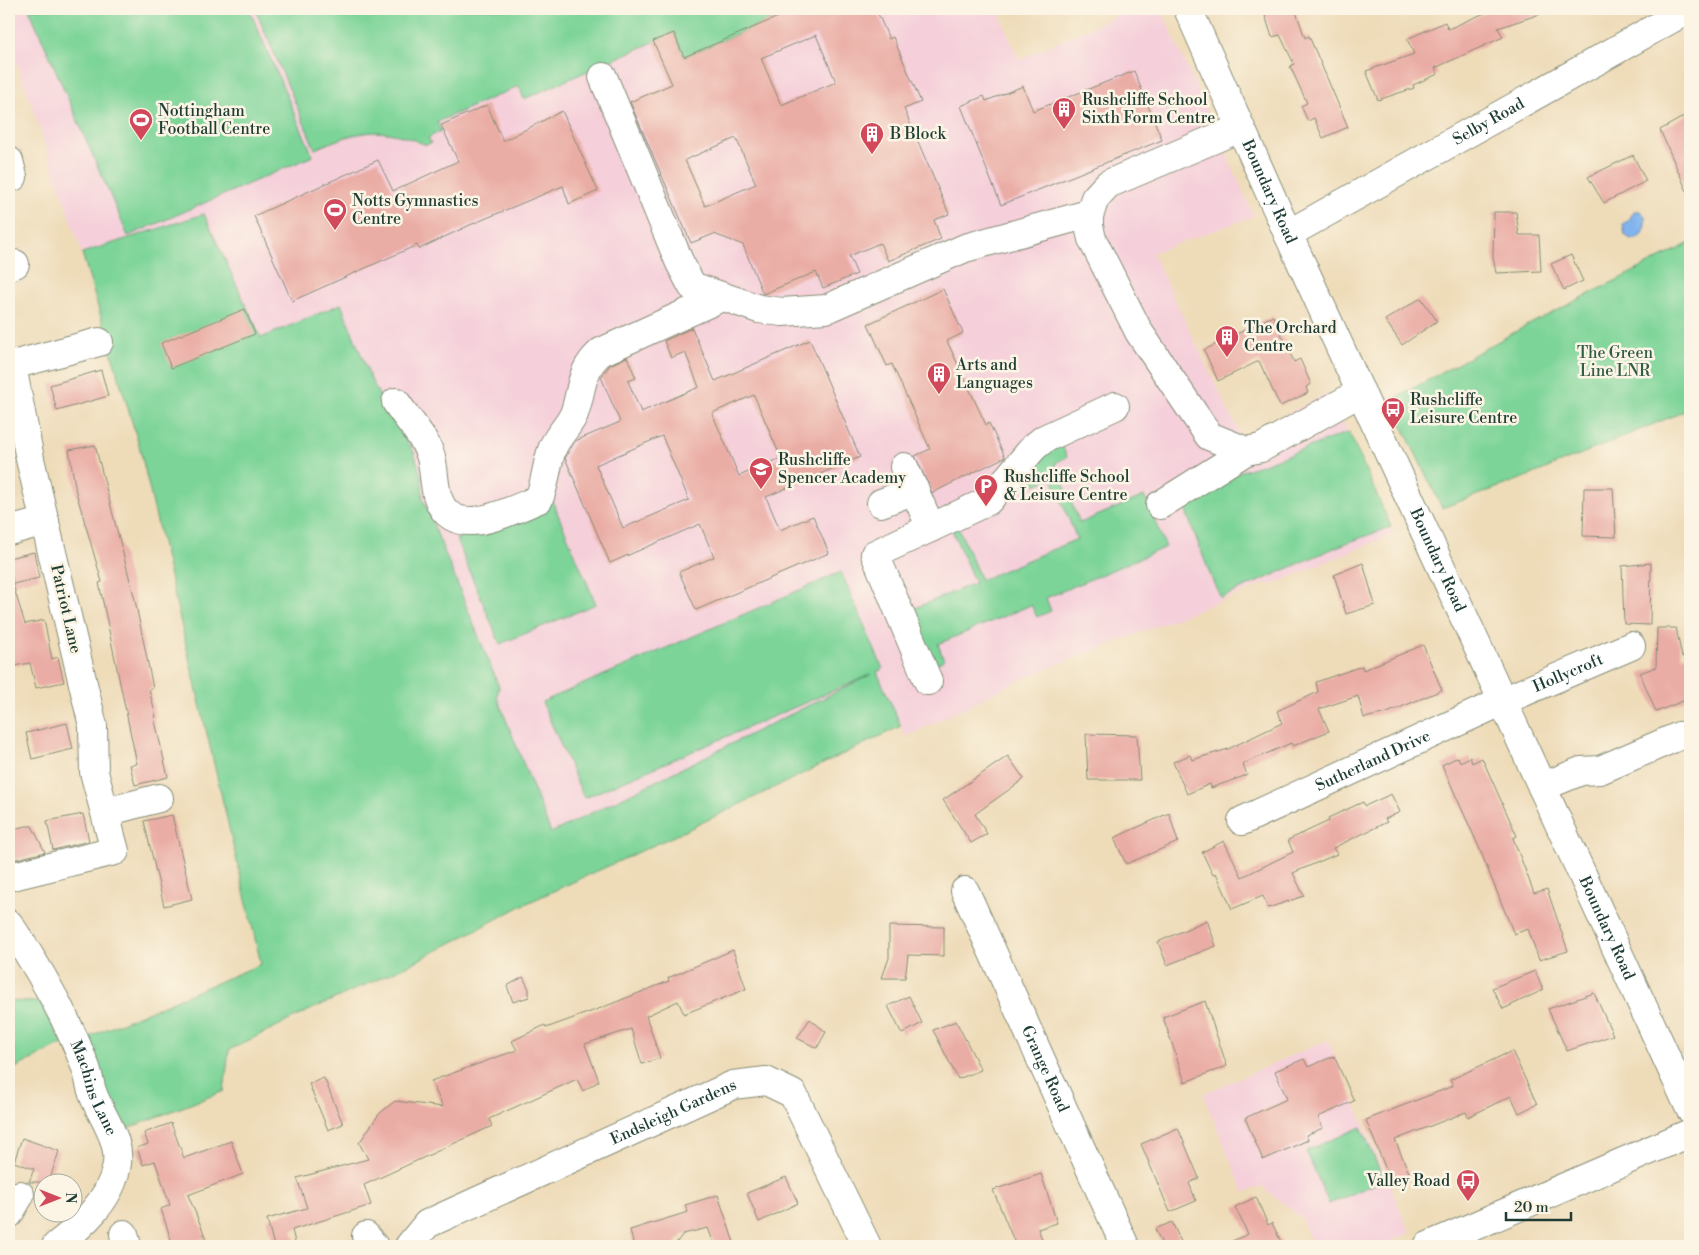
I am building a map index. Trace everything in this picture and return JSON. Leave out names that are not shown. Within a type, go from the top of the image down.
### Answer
[{"type":"street","name":"Boundary Road","points":[[1188,9],[1288,234],[1690,1109]]},
{"type":"street","name":"Selby Road","points":[[1288,234],[1662,15],[1689,9]]},
{"type":"street","points":[[603,77],[692,286],[759,309],[782,312],[826,309],[965,248],[1081,216],[1089,216]]},
{"type":"street","points":[[1240,128],[1108,184],[1095,198],[1089,216],[1089,226],[1096,247],[1138,332],[1168,379],[1210,436],[1246,451]]},
{"type":"street","points":[[396,402],[431,456],[437,496],[444,511],[456,519],[489,520],[539,499],[546,484],[553,447],[573,416],[583,375],[590,362],[601,352],[722,297]]},
{"type":"street","name":"Patriot Lane","points":[[9,877],[115,851],[94,772],[93,726],[10,366],[99,342]]},
{"type":"street","points":[[1160,505],[1246,451],[1261,448],[1361,392]]},
{"type":"street","points":[[928,680],[875,554],[988,501],[1044,438],[1115,406]]},
{"type":"street","points":[[882,503],[910,479],[931,528]]},
{"type":"street","points":[[9,531],[45,522]]},
{"type":"street","name":"Hollycroft","points":[[1503,701],[1631,646]]},
{"type":"street","name":"Sutherland Drive","points":[[1242,821],[1503,701]]},
{"type":"street","points":[[1542,787],[1581,771],[1600,770],[1679,736],[1690,735]]},
{"type":"street","points":[[106,812],[159,798]]},
{"type":"street","name":"Grange Road","points":[[965,891],[1124,1246]]},
{"type":"street","name":"Machins Lane","points":[[9,924],[54,1000],[86,1069],[93,1094],[115,1142],[117,1169],[102,1201],[80,1227],[56,1246]]},
{"type":"street","name":"Endsleigh Gardens","points":[[409,1246],[428,1224],[733,1085],[766,1081],[793,1094],[867,1246]]},
{"type":"street","points":[[1428,1246],[1690,1133]]},
{"type":"shaded area","name":"Rushcliffe Spencer Academy","points":[[9,9],[997,9],[1019,60],[1131,9],[1161,9],[1254,216],[1152,253],[1241,437],[1330,392],[1393,534],[1269,586],[1267,583],[1026,677],[906,737],[877,672],[551,833],[197,689],[140,449],[82,253],[9,39]]},
{"type":"shaded area","points":[[1328,1040],[1410,1233],[1379,1246],[1313,1246],[1301,1218],[1261,1186],[1244,1193],[1203,1094]]},
{"type":"green space","points":[[29,9],[249,9],[313,156],[128,236]]},
{"type":"green space","points":[[255,9],[796,9],[684,57],[674,33],[524,99],[519,86],[437,122],[441,131],[428,138],[431,143],[426,145],[396,135],[370,132],[345,138],[315,149]]},
{"type":"green space","points":[[204,214],[261,338],[341,304],[370,377],[392,420],[414,452],[422,479],[423,499],[499,687],[497,697],[551,833],[872,674],[584,798],[542,702],[841,572],[883,669],[877,672],[901,726],[687,830],[525,904],[409,965],[308,1011],[229,1050],[224,1091],[118,1132],[81,1040],[261,964],[140,449],[82,253]]},
{"type":"green space","name":"The Green Line LNR","points":[[1690,243],[1690,409],[1526,477],[1442,508],[1390,401],[1524,327]]},
{"type":"green space","points":[[1349,432],[1391,527],[1341,545],[1221,598],[1177,488],[1189,487],[1258,466]]},
{"type":"green space","points":[[1062,445],[1067,457],[1055,463],[1080,523],[1144,496],[1166,547],[1046,598],[1051,611],[1037,617],[1031,605],[938,644],[944,660],[932,666],[908,611],[975,583],[952,530],[958,527],[981,580],[1077,539],[1052,478],[1035,485],[1028,470],[1043,453]]},
{"type":"green space","points":[[551,498],[596,604],[500,644],[456,539]]},
{"type":"green space","points":[[9,1001],[40,1002],[63,1044],[9,1071]]},
{"type":"green space","points":[[1361,1127],[1384,1180],[1329,1204],[1306,1151]]},
{"type":"water","points":[[1634,211],[1640,211],[1645,216],[1645,226],[1641,235],[1634,239],[1625,235],[1623,224],[1629,220]]},
{"type":"building","name":"B Block","points":[[797,9],[876,9],[889,39],[893,37],[921,102],[904,109],[949,214],[934,220],[941,239],[888,261],[880,243],[849,256],[857,274],[823,288],[816,272],[763,294],[743,245],[714,234],[691,243],[630,102],[672,84],[653,41],[674,33],[684,57]],"holes":[[[816,35],[836,82],[781,105],[761,58]],[[736,138],[756,184],[705,206],[685,160]]]},
{"type":"building","points":[[1263,9],[1295,9],[1305,38],[1309,36],[1348,127],[1323,138],[1314,118],[1308,121],[1301,106],[1307,103],[1290,66],[1294,64],[1280,35],[1272,37]]},
{"type":"building","points":[[1494,9],[1545,9],[1546,12],[1498,28],[1503,37],[1435,68],[1438,74],[1413,85],[1414,88],[1378,100],[1366,71],[1414,54],[1407,39],[1445,22],[1448,29]]},
{"type":"building","name":"B Block","points":[[1134,71],[1162,140],[1001,205],[961,106],[984,96],[986,101],[1023,86],[1033,111]]},
{"type":"building","points":[[487,105],[503,141],[562,111],[598,191],[569,204],[563,186],[470,225],[419,249],[417,245],[292,301],[254,216],[378,160],[393,191],[458,161],[441,125]]},
{"type":"building","points":[[1690,113],[1690,198],[1660,130]]},
{"type":"building","points":[[1633,155],[1646,181],[1604,203],[1588,177]]},
{"type":"building","points":[[1494,212],[1516,212],[1519,235],[1539,235],[1541,271],[1496,273],[1493,257]]},
{"type":"building","points":[[1571,255],[1583,281],[1564,290],[1551,264]]},
{"type":"building","name":"Arts and Languages","points":[[943,289],[963,333],[947,341],[986,425],[989,423],[1005,457],[932,493],[915,456],[930,449],[892,364],[887,366],[868,324]]},
{"type":"building","points":[[1421,298],[1437,321],[1402,345],[1385,320]]},
{"type":"building","points":[[245,309],[255,334],[171,368],[161,343]]},
{"type":"building","points":[[1273,316],[1294,362],[1300,359],[1311,384],[1306,387],[1308,393],[1280,406],[1259,361],[1218,381],[1204,350]]},
{"type":"building","points":[[692,328],[715,381],[810,340],[860,457],[766,497],[780,530],[813,516],[829,553],[696,610],[679,572],[714,557],[700,524],[610,563],[565,458],[575,441],[620,422],[601,377],[610,365],[627,357],[636,378],[628,381],[641,412],[699,387],[685,352],[671,358],[664,341]],"holes":[[[754,395],[781,458],[739,476],[712,413]],[[662,436],[689,500],[623,528],[596,465]]]},
{"type":"building","points":[[101,370],[108,396],[57,411],[50,385]]},
{"type":"building","points":[[95,445],[135,600],[153,688],[149,689],[156,717],[154,717],[168,777],[135,785],[130,765],[137,764],[99,583],[102,582],[76,492],[69,450]]},
{"type":"building","points":[[1584,488],[1613,488],[1616,537],[1583,536]]},
{"type":"building","points":[[34,552],[39,578],[13,584],[9,558]]},
{"type":"building","points":[[1363,563],[1375,605],[1346,614],[1334,575]]},
{"type":"building","points":[[1651,563],[1650,625],[1624,624],[1622,566]]},
{"type":"building","points":[[13,585],[25,624],[44,620],[52,659],[58,657],[64,682],[36,688],[30,663],[9,667],[9,586]]},
{"type":"building","points":[[1657,628],[1676,628],[1682,657],[1690,654],[1690,698],[1656,712],[1640,673],[1656,667]]},
{"type":"building","points":[[1423,645],[1442,690],[1387,713],[1364,718],[1358,696],[1319,709],[1329,731],[1293,746],[1291,743],[1243,764],[1247,775],[1211,788],[1210,784],[1187,794],[1173,762],[1190,755],[1192,760],[1228,749],[1282,723],[1277,711],[1318,692],[1316,682],[1362,666],[1363,670]]},
{"type":"building","points":[[67,723],[73,749],[32,759],[26,733]]},
{"type":"building","points":[[1086,734],[1137,735],[1140,780],[1088,780]]},
{"type":"building","points":[[1008,756],[1024,779],[975,814],[987,834],[971,843],[943,800]]},
{"type":"building","points":[[1458,757],[1460,762],[1470,757],[1472,763],[1482,758],[1517,836],[1513,838],[1534,893],[1547,889],[1568,951],[1539,960],[1528,929],[1514,934],[1478,845],[1442,765]]},
{"type":"building","points":[[1391,794],[1400,812],[1385,819],[1387,822],[1333,848],[1337,854],[1293,873],[1304,896],[1268,908],[1263,896],[1232,909],[1216,873],[1213,875],[1202,852],[1224,841],[1242,877],[1293,852],[1288,840],[1329,821],[1328,818],[1363,802],[1365,806]]},
{"type":"building","points":[[1169,813],[1178,842],[1126,864],[1114,838]]},
{"type":"building","points":[[83,814],[89,841],[53,850],[47,821]]},
{"type":"building","points":[[172,815],[192,899],[164,906],[144,821]]},
{"type":"building","points":[[32,826],[45,852],[9,861],[9,830]]},
{"type":"building","points":[[1207,920],[1216,946],[1167,965],[1158,942]]},
{"type":"building","points":[[889,926],[944,927],[944,956],[908,955],[905,978],[882,978],[889,958]]},
{"type":"building","points":[[733,950],[746,989],[684,1014],[678,1001],[646,1016],[660,1058],[642,1064],[631,1029],[585,1044],[599,1081],[583,1091],[577,1079],[489,1119],[492,1126],[364,1185],[371,1205],[292,1230],[296,1246],[274,1246],[267,1219],[307,1208],[297,1178],[368,1159],[359,1143],[379,1114],[395,1101],[443,1107],[431,1081],[517,1050],[512,1041],[545,1025],[546,1028],[669,981],[668,978]]},
{"type":"building","points":[[1535,971],[1543,990],[1503,1009],[1492,988]]},
{"type":"building","points":[[523,977],[529,989],[529,997],[513,1002],[507,986]]},
{"type":"building","points":[[1594,993],[1613,1035],[1567,1051],[1548,1009]]},
{"type":"building","points":[[909,996],[922,1023],[902,1034],[888,1006]]},
{"type":"building","points":[[1205,1001],[1227,1066],[1185,1082],[1163,1017]]},
{"type":"building","points":[[810,1019],[826,1032],[817,1048],[797,1038]]},
{"type":"building","points":[[956,1021],[981,1070],[958,1079],[933,1030]]},
{"type":"building","points":[[1512,1051],[1537,1104],[1519,1113],[1511,1096],[1468,1117],[1466,1112],[1395,1140],[1410,1175],[1391,1182],[1366,1120],[1453,1086],[1450,1080]]},
{"type":"building","points":[[1334,1056],[1354,1101],[1318,1117],[1323,1128],[1306,1135],[1308,1140],[1263,1160],[1245,1118],[1287,1099],[1275,1071],[1304,1059],[1308,1067]]},
{"type":"building","points":[[324,1078],[343,1124],[328,1130],[309,1084]]},
{"type":"building","points":[[171,1123],[184,1158],[231,1141],[243,1174],[188,1195],[206,1238],[195,1241],[196,1246],[173,1246],[161,1209],[170,1205],[155,1161],[143,1165],[137,1148],[148,1144],[144,1133]]},
{"type":"building","points":[[1178,1128],[1199,1178],[1189,1183],[1196,1201],[1170,1212],[1141,1144]]},
{"type":"building","points":[[22,1138],[59,1151],[52,1172],[33,1172],[34,1169],[14,1162]]},
{"type":"building","points":[[1041,1174],[1057,1223],[1038,1229],[1045,1246],[1016,1246],[993,1190]]},
{"type":"building","points":[[786,1177],[798,1203],[759,1222],[747,1193]]},
{"type":"building","points":[[718,1195],[735,1246],[715,1246],[708,1228],[683,1234],[674,1246],[634,1246],[630,1230],[688,1212],[685,1205]]},
{"type":"building","points":[[1256,1197],[1268,1225],[1272,1223],[1283,1246],[1221,1246],[1248,1234],[1235,1207]]},
{"type":"building","points":[[1172,1222],[1181,1242],[1172,1246],[1163,1246],[1155,1229]]},
{"type":"place","name":"Rushcliffe School Sixth Form Centre","points":[[1064,130]]},
{"type":"place","name":"Nottingham Football Centre","points":[[141,141]]},
{"type":"place","name":"B Block","points":[[872,155]]},
{"type":"place","name":"Notts Gymnastics Centre","points":[[335,231]]},
{"type":"place","name":"The Orchard Centre","points":[[1227,358]]},
{"type":"place","name":"Arts and Languages","points":[[939,395]]},
{"type":"place","name":"Rushcliffe Leisure Centre","points":[[1393,430]]},
{"type":"place","name":"Rushcliffe Spencer Academy","points":[[761,490]]},
{"type":"place","name":"Rushcliffe School & Leisure Centre","points":[[986,507]]},
{"type":"place","name":"Valley Road","points":[[1468,1202]]}]
